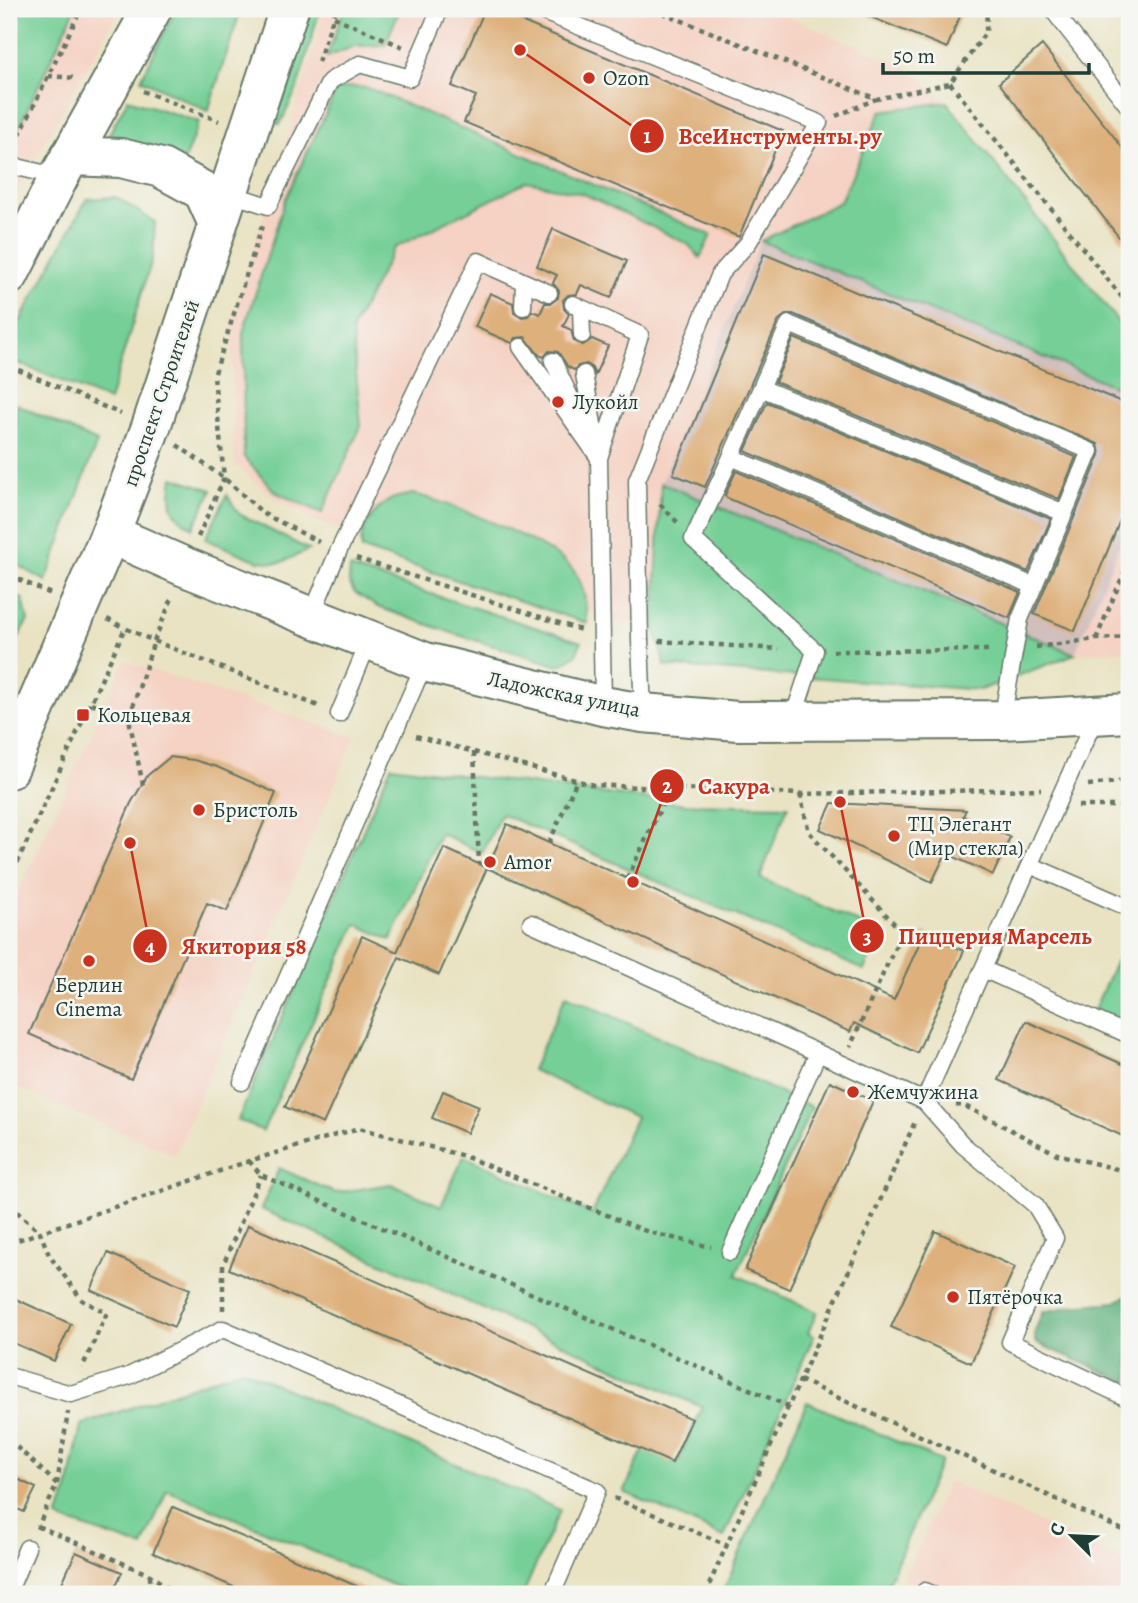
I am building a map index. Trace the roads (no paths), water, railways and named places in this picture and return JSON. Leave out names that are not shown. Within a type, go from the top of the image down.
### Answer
[{"type":"main road","points":[[9,275],[64,166],[152,9]]},
{"type":"main road","name":"проспект Строителей","points":[[9,769],[110,534],[151,427],[289,9]]},
{"type":"main road","points":[[64,166],[121,158],[161,168],[203,191],[223,209]]},
{"type":"main road","name":"Ладожская улица","points":[[110,534],[185,567],[425,662],[603,706],[643,713],[792,721],[1002,720],[1113,715]]},
{"type":"lane","points":[[223,209],[268,206],[330,81],[360,64],[410,78],[440,9]]},
{"type":"lane","points":[[536,9],[819,123],[748,243],[720,274],[638,480],[643,713]]},
{"type":"lane","points":[[1052,9],[1129,107]]},
{"type":"lane","points":[[9,164],[64,166]]},
{"type":"lane","points":[[310,617],[338,552],[478,261],[549,293]]},
{"type":"lane","points":[[523,307],[524,282]]},
{"type":"lane","points":[[582,335],[577,306],[640,335],[600,458]]},
{"type":"lane","points":[[792,721],[815,651],[693,539],[732,457],[789,324],[1090,451],[1020,619],[1002,720]]},
{"type":"lane","points":[[521,347],[600,458]]},
{"type":"lane","points":[[553,361],[600,458]]},
{"type":"lane","points":[[584,374],[600,458],[603,706]]},
{"type":"lane","points":[[761,388],[1065,513]]},
{"type":"lane","points":[[732,457],[1034,586]]},
{"type":"lane","points":[[339,714],[369,641]]},
{"type":"lane","points":[[242,1082],[425,662]]},
{"type":"lane","points":[[924,1101],[1064,788],[1113,715]]},
{"type":"lane","points":[[1030,865],[1129,908]]},
{"type":"lane","points":[[531,923],[924,1101],[963,1145],[1035,1205],[1055,1238],[1010,1342],[1129,1399]]},
{"type":"lane","points":[[983,969],[1129,1035]]},
{"type":"lane","points":[[730,1252],[818,1053]]},
{"type":"lane","points":[[9,1376],[71,1394],[129,1376],[223,1329],[597,1491],[552,1594]]},
{"type":"lane","points":[[9,1591],[27,1548]]},
{"type":"lane","points":[[924,1594],[925,1591],[932,1594]]},
{"type":"place","name":"ВсеИнструменты.ру","points":[[520,50]]},
{"type":"place","name":"Ozon","points":[[589,78]]},
{"type":"place","name":"Лукойл","points":[[558,402]]},
{"type":"place","name":"Кольцевая","points":[[83,715]]},
{"type":"place","name":"Пиццерия Марсель","points":[[840,802]]},
{"type":"place","name":"Бристоль","points":[[199,810]]},
{"type":"place","name":"ТЦ Элегант (Мир стекла)","points":[[894,836]]},
{"type":"place","name":"Якитория 58","points":[[130,843]]},
{"type":"place","name":"Amor","points":[[490,862]]},
{"type":"place","name":"Сакура","points":[[633,882]]},
{"type":"place","name":"Берлин Cinema","points":[[89,961]]},
{"type":"place","name":"Жемчужина","points":[[853,1092]]},
{"type":"place","name":"Пятёрочка","points":[[953,1297]]}]
